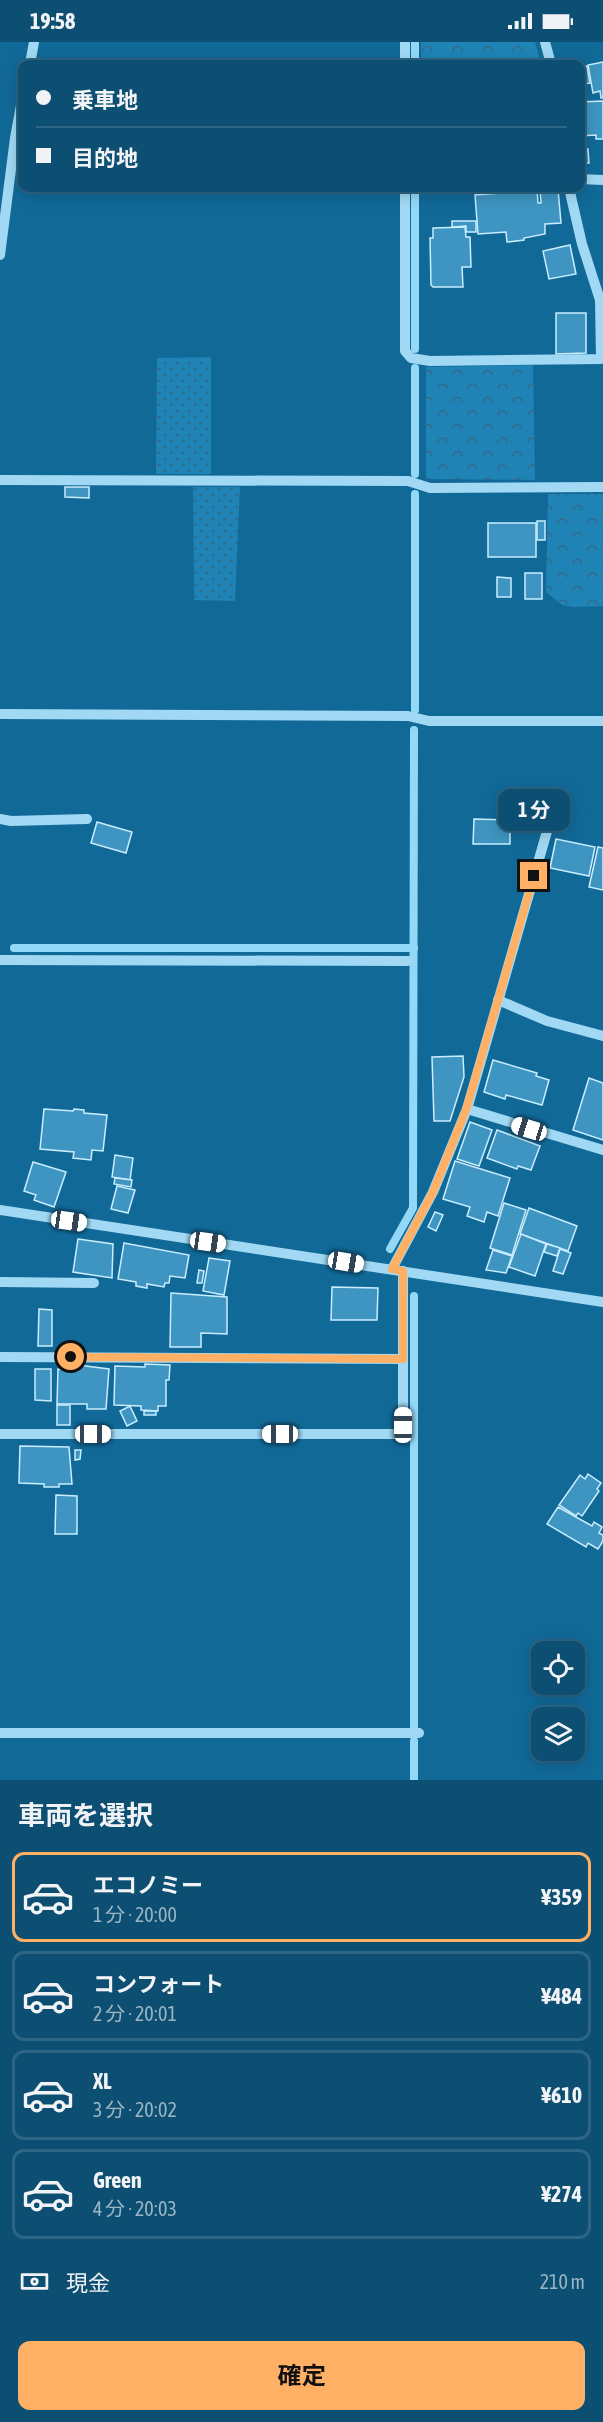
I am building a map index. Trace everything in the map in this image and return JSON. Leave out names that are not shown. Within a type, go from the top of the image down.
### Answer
[{"type":"street","points":[[31,60],[34,42]]},
{"type":"street","points":[[405,42],[405,60]]},
{"type":"street","points":[[545,42],[550,60]]},
{"type":"street","points":[[0,255],[18,144]]},
{"type":"street","points":[[585,179],[603,180]]},
{"type":"street","points":[[405,192],[405,351],[411,358],[430,361],[601,359],[600,300],[582,244],[569,192]]},
{"type":"street","points":[[0,480],[408,481],[430,488],[603,487]]},
{"type":"street","points":[[0,714],[408,716],[429,721],[603,721]]},
{"type":"street","points":[[0,1434],[397,1434],[403,1425],[403,1359],[398,1270],[466,1110],[552,814]]},
{"type":"street","points":[[0,819],[11,821],[87,819]]},
{"type":"street","points":[[0,960],[408,961]]},
{"type":"street","points":[[498,1000],[547,1021],[603,1036]]},
{"type":"street","points":[[466,1110],[603,1150]]},
{"type":"street","points":[[0,1210],[603,1302]]},
{"type":"street","points":[[0,1282],[94,1283]]},
{"type":"street","points":[[0,1357],[403,1359]]},
{"type":"street","points":[[0,1733],[419,1733]]},
{"type":"green space","points":[[421,42],[535,42],[540,60],[421,60]]},
{"type":"green space","points":[[211,357],[211,474],[156,474],[157,358]]},
{"type":"green space","points":[[533,365],[535,480],[426,479],[426,367]]},
{"type":"green space","points":[[193,487],[240,487],[235,601],[194,600]]},
{"type":"green space","points":[[548,494],[603,494],[603,606],[562,605],[546,592]]},
{"type":"building","points":[[603,62],[603,98],[601,98],[600,91],[593,93],[588,65]]},
{"type":"building","points":[[585,66],[587,66],[590,83],[585,84]]},
{"type":"building","points":[[603,101],[603,139],[596,139],[596,135],[585,136],[585,102]]},
{"type":"building","points":[[585,149],[588,149],[589,163],[585,163]]},
{"type":"building","points":[[537,192],[538,203],[541,203],[540,192],[558,192],[561,223],[545,224],[545,234],[507,242],[506,232],[478,234],[475,195]]},
{"type":"building","points":[[452,221],[476,221],[476,232],[466,232],[466,226],[452,227]]},
{"type":"building","points":[[465,227],[466,237],[470,237],[471,267],[462,267],[463,287],[433,287],[431,285],[430,238],[433,238],[433,228]]},
{"type":"building","points":[[570,245],[576,274],[549,279],[543,251]]},
{"type":"building","points":[[556,313],[586,313],[586,353],[556,354]]},
{"type":"building","points":[[65,487],[89,487],[89,498],[65,497]]},
{"type":"building","points":[[537,521],[545,521],[545,540],[537,540]]},
{"type":"building","points":[[488,523],[536,523],[536,557],[488,557]]},
{"type":"building","points":[[525,573],[542,573],[542,599],[525,599]]},
{"type":"building","points":[[497,577],[511,578],[511,597],[497,597]]},
{"type":"building","points":[[522,814],[540,814],[540,824],[522,824]]},
{"type":"building","points":[[474,819],[510,820],[510,844],[473,844]]},
{"type":"building","points":[[97,822],[132,832],[126,853],[91,843]]},
{"type":"building","points":[[556,839],[595,847],[589,876],[550,868]]},
{"type":"building","points":[[598,847],[603,848],[603,890],[589,887]]},
{"type":"building","points":[[463,1056],[464,1077],[450,1121],[434,1121],[432,1057]]},
{"type":"building","points":[[493,1060],[537,1073],[536,1076],[549,1080],[542,1105],[506,1095],[505,1099],[484,1092]]},
{"type":"building","points":[[589,1078],[603,1083],[603,1140],[573,1130]]},
{"type":"building","points":[[44,1109],[73,1111],[74,1109],[84,1110],[84,1113],[107,1115],[103,1151],[92,1150],[91,1160],[73,1158],[74,1152],[40,1149]]},
{"type":"building","points":[[470,1122],[492,1130],[479,1166],[457,1159]]},
{"type":"building","points":[[497,1130],[540,1146],[531,1170],[518,1166],[517,1169],[487,1158]]},
{"type":"building","points":[[115,1155],[133,1158],[130,1180],[112,1177]]},
{"type":"building","points":[[455,1161],[510,1178],[498,1216],[487,1212],[484,1222],[467,1216],[470,1207],[443,1199]]},
{"type":"building","points":[[33,1162],[66,1172],[54,1207],[34,1200],[36,1195],[24,1191]]},
{"type":"building","points":[[115,1178],[132,1180],[131,1187],[114,1184]]},
{"type":"building","points":[[117,1186],[135,1190],[128,1213],[111,1209]]},
{"type":"building","points":[[504,1203],[526,1210],[512,1255],[490,1248]]},
{"type":"building","points":[[529,1208],[577,1226],[568,1251],[520,1234]]},
{"type":"building","points":[[435,1212],[443,1215],[436,1231],[428,1227]]},
{"type":"building","points":[[521,1234],[546,1244],[535,1276],[509,1267]]},
{"type":"building","points":[[78,1239],[113,1244],[112,1278],[73,1272]]},
{"type":"building","points":[[124,1243],[189,1255],[185,1278],[170,1276],[169,1283],[165,1283],[164,1287],[147,1284],[147,1288],[136,1286],[136,1282],[118,1279]]},
{"type":"building","points":[[547,1244],[560,1248],[557,1256],[544,1252]]},
{"type":"building","points":[[560,1249],[571,1253],[563,1274],[553,1271]]},
{"type":"building","points":[[493,1250],[512,1256],[506,1273],[486,1270]]},
{"type":"building","points":[[209,1258],[230,1261],[224,1295],[203,1291]]},
{"type":"building","points":[[199,1270],[204,1271],[202,1283],[197,1283]]},
{"type":"building","points":[[332,1287],[378,1288],[377,1320],[331,1320]]},
{"type":"building","points":[[171,1293],[227,1297],[227,1334],[201,1333],[201,1347],[170,1347]]},
{"type":"building","points":[[39,1309],[52,1310],[52,1346],[38,1346]]},
{"type":"building","points":[[145,1364],[170,1365],[169,1380],[166,1380],[166,1406],[158,1406],[158,1411],[141,1410],[141,1406],[114,1405],[115,1366],[145,1367]]},
{"type":"building","points":[[78,1365],[109,1369],[106,1409],[87,1409],[87,1404],[57,1404],[58,1369],[78,1370]]},
{"type":"building","points":[[35,1369],[51,1369],[51,1401],[35,1400]]},
{"type":"building","points":[[57,1405],[70,1405],[70,1425],[57,1425]]},
{"type":"building","points":[[130,1406],[137,1421],[127,1426],[120,1411]]},
{"type":"building","points":[[144,1411],[156,1411],[156,1415],[144,1415]]},
{"type":"building","points":[[20,1446],[69,1447],[72,1484],[44,1487],[44,1484],[19,1483]]},
{"type":"building","points":[[75,1450],[81,1450],[80,1459],[75,1460]]},
{"type":"building","points":[[588,1474],[601,1483],[597,1489],[599,1491],[582,1516],[578,1513],[576,1516],[559,1505],[580,1475],[585,1479]]},
{"type":"building","points":[[56,1495],[77,1496],[77,1534],[55,1534]]},
{"type":"building","points":[[558,1507],[592,1526],[594,1522],[602,1527],[599,1533],[603,1535],[603,1541],[598,1549],[588,1543],[586,1547],[547,1524]]},
{"type":"waterway","points":[[415,42],[415,60]]},
{"type":"waterway","points":[[415,192],[415,349]]},
{"type":"waterway","points":[[415,368],[415,474]]},
{"type":"waterway","points":[[415,494],[415,710]]},
{"type":"waterway","points":[[390,1249],[413,1208],[414,730]]},
{"type":"waterway","points":[[14,948],[414,948]]},
{"type":"waterway","points":[[414,1296],[414,1728]]},
{"type":"waterway","points":[[414,1741],[414,1780]]},
{"type":"route","points":[[71,1357],[403,1359],[403,1271],[392,1269],[433,1192],[466,1110],[534,876]]}]
